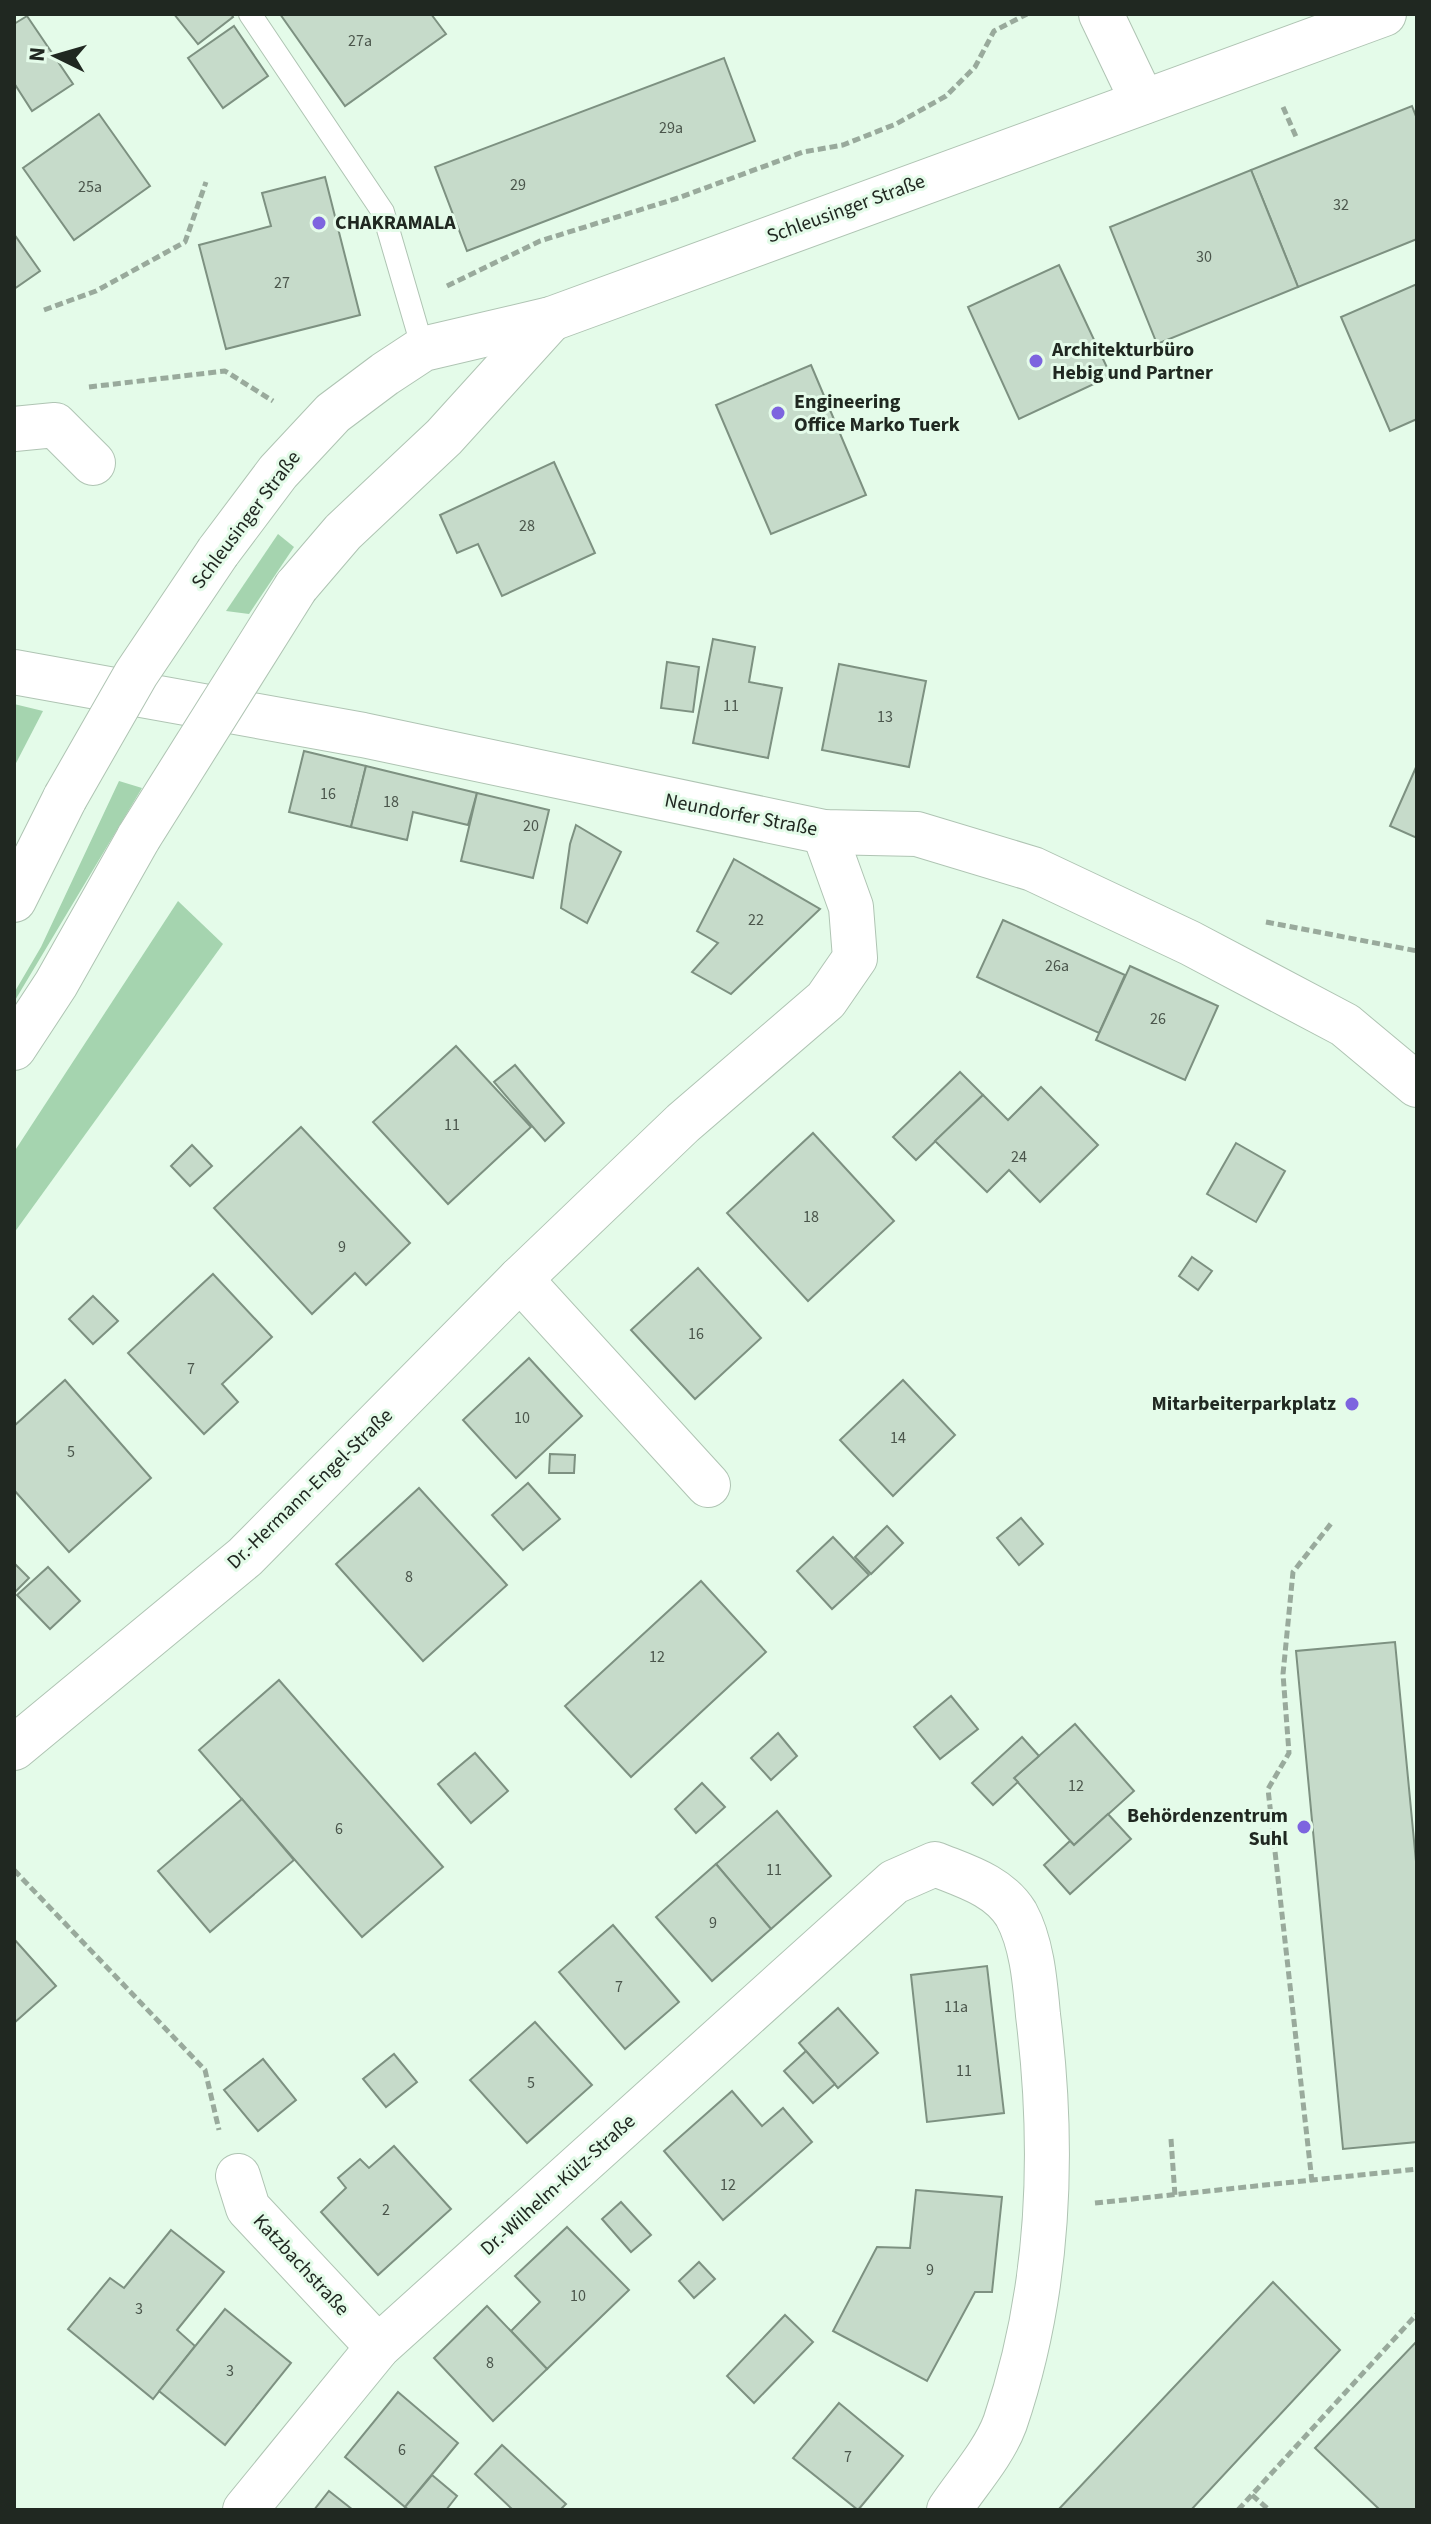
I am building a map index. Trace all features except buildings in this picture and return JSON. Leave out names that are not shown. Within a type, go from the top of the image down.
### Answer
[{"type":"street","points":[[1101,14],[1143,102]]},
{"type":"street","name":"Schleusinger Straße","points":[[14,900],[65,798],[136,674],[218,552],[278,472],[333,413],[423,349],[551,319],[1384,14]]},
{"type":"street","name":"Schleusinger Straße","points":[[14,1048],[56,984],[139,837],[223,698],[296,587],[343,532],[444,437],[551,319]]},
{"type":"street","points":[[14,429],[55,425],[93,463]]},
{"type":"street","name":"Neundorfer Straße","points":[[14,672],[363,735],[824,832],[917,834],[1033,869],[1190,943],[1345,1025],[1417,1085]]},
{"type":"street","name":"Dr.-Hermann-Engel-Straße","points":[[14,1748],[245,1557],[520,1279],[683,1123],[826,1000],[855,958],[851,907],[824,832]]},
{"type":"street","points":[[520,1279],[708,1485]]},
{"type":"street","name":"Dr.-Wilhelm-Külz-Straße","points":[[245,2510],[378,2347],[894,1882],[935,1864],[987,1885],[1015,1914],[1033,1966],[1045,2070],[1049,2153],[1046,2208],[1031,2333],[1004,2427],[949,2510]]},
{"type":"street","name":"Katzbachstraße","points":[[238,2176],[248,2208],[378,2347]]},
{"type":"lane","points":[[250,14],[383,212],[423,349]]},
{"type":"path","points":[[44,310],[96,291],[185,242],[206,182]]},
{"type":"path","points":[[74,389],[225,371],[274,402]]},
{"type":"path","points":[[1259,921],[1417,951]]},
{"type":"path","points":[[1312,2182],[1268,1789],[1289,1753],[1283,1674],[1293,1572],[1333,1521]]},
{"type":"path","points":[[14,1870],[205,2070],[220,2136]]},
{"type":"path","points":[[1171,2139],[1175,2196]]},
{"type":"path","points":[[1046,2208],[1417,2169]]},
{"type":"path","points":[[1238,2510],[1417,2314]]},
{"type":"path","points":[[1252,2495],[1269,2510]]},
{"type":"green space","points":[[278,534],[294,547],[249,614],[226,611]]},
{"type":"green space","points":[[14,704],[43,711],[14,767]]},
{"type":"green space","points":[[119,781],[142,788],[14,1002],[14,993],[41,947]]},
{"type":"green space","points":[[178,901],[223,944],[14,1233],[14,1152]]},
{"type":"place","name":"CHAKRAMALA","points":[[319,223]]},
{"type":"place","name":"Architekturbüro Hebig und Partner","points":[[1036,361]]},
{"type":"place","name":"Engineering Office Marko Tuerk","points":[[778,413]]},
{"type":"place","name":"Mitarbeiterparkplatz","points":[[1352,1404]]},
{"type":"place","name":"Behördenzentrum Suhl","points":[[1304,1827]]}]
